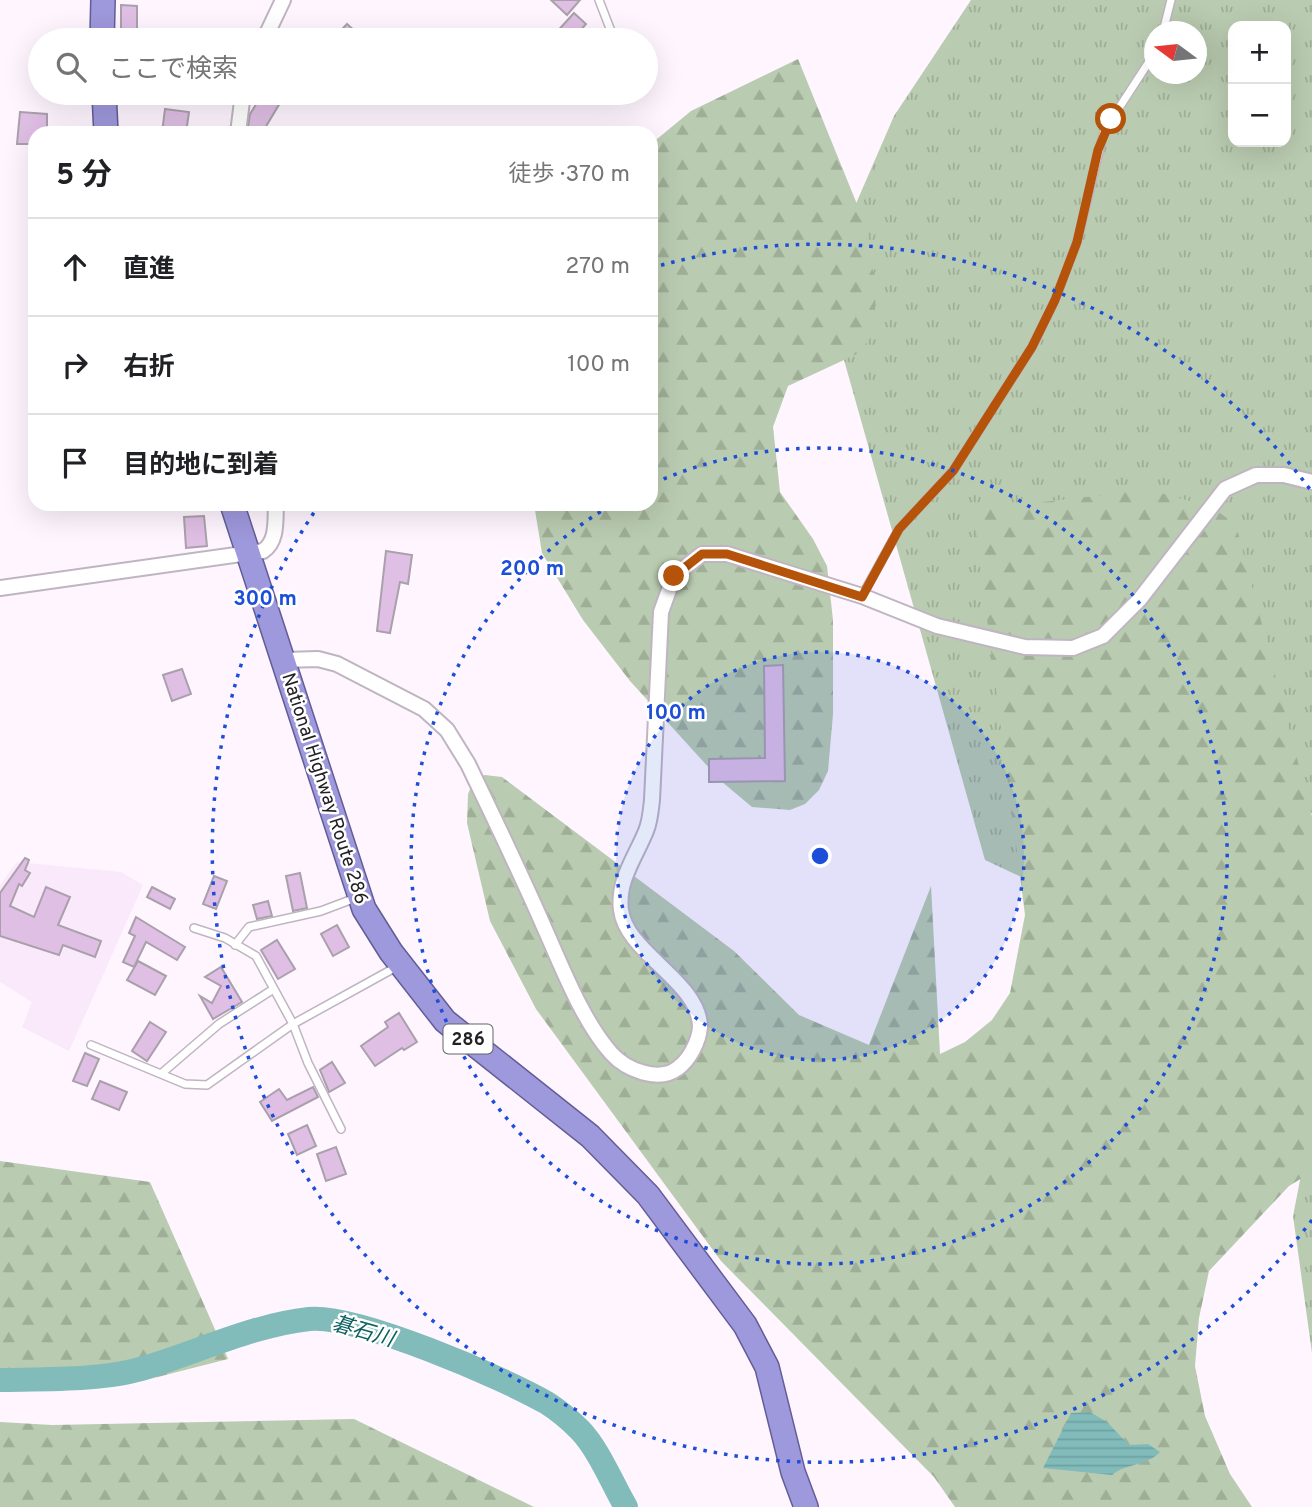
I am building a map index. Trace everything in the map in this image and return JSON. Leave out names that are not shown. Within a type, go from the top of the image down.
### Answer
[{"type":"highway","points":[[102,28],[103,0]]},
{"type":"highway","points":[[105,105],[106,126]]},
{"type":"highway","name":"National Highway Route 286","points":[[235,511],[364,909],[401,965],[445,1021],[590,1136],[648,1195],[746,1325],[767,1367],[793,1472],[806,1507]]},
{"type":"street","points":[[270,28],[283,0]]},
{"type":"street","points":[[238,126],[241,105]]},
{"type":"street","points":[[284,660],[318,659],[337,664],[424,709],[447,730],[479,787],[573,991],[612,1054],[647,1074],[669,1074],[680,1067],[695,1047],[700,1027],[694,1007],[631,932],[621,911],[625,880],[634,853],[647,830],[652,800],[662,612],[674,576],[690,561],[702,554],[727,554],[862,597],[937,626],[1024,647],[1073,648],[1103,636],[1140,599],[1225,489],[1256,475],[1284,475],[1312,482]]},
{"type":"street","points":[[0,588],[168,562],[250,553],[269,547],[274,535],[276,511]]},
{"type":"lane","points":[[599,0],[610,28]]},
{"type":"lane","points":[[1166,21],[1171,0]]},
{"type":"lane","points":[[862,597],[899,529],[953,471],[1032,347],[1055,300],[1077,242],[1104,131],[1144,69]]},
{"type":"lane","points":[[235,944],[249,927],[321,911],[360,897]]},
{"type":"lane","points":[[194,928],[225,938],[256,956],[272,990],[293,1024],[308,1063],[341,1129]]},
{"type":"lane","points":[[91,1045],[185,1084],[207,1085],[293,1024],[401,965]]},
{"type":"lane","points":[[162,1073],[219,1024],[272,990]]},
{"type":"shaded area","points":[[17,862],[121,872],[143,885],[69,1051],[22,1027],[32,1002],[0,982],[0,885]]},
{"type":"shaded area","points":[[1090,1412],[1107,1422],[1129,1445],[1148,1444],[1160,1452],[1149,1460],[1112,1475],[1043,1468],[1071,1413]]},
{"type":"green space","points":[[971,0],[1312,0],[1312,813],[1208,823],[1083,906],[985,860],[822,282],[894,116]]},
{"type":"green space","points":[[798,59],[863,219],[876,288],[874,333],[859,353],[788,386],[773,427],[780,492],[813,539],[827,566],[833,620],[833,714],[828,771],[819,790],[805,804],[790,810],[752,807],[721,781],[630,681],[583,620],[542,553],[535,511],[658,511],[658,138],[691,111]]},
{"type":"green space","points":[[1149,490],[1212,507],[1236,525],[1312,816],[1312,1172],[1289,1186],[1209,1271],[1199,1318],[1195,1366],[1205,1416],[1230,1474],[1252,1507],[955,1507],[934,1477],[721,1261],[536,1009],[490,921],[467,823],[468,794],[475,778],[485,775],[502,777],[734,951],[799,1015],[869,1045],[931,886],[940,1054],[965,1042],[992,1020],[1010,993],[1025,915],[973,510]]},
{"type":"green space","points":[[1312,1119],[1312,1353],[1293,1216]]},
{"type":"green space","points":[[0,1161],[150,1182],[228,1359],[142,1381],[0,1378]]},
{"type":"green space","points":[[354,1419],[534,1507],[0,1507],[0,1422],[52,1425]]},
{"type":"building","points":[[551,0],[580,0],[567,15]]},
{"type":"building","points":[[121,5],[137,6],[137,28],[121,28]]},
{"type":"building","points":[[574,13],[586,24],[582,28],[560,28]]},
{"type":"building","points":[[256,105],[279,105],[266,126],[248,126],[250,114]]},
{"type":"building","points":[[165,109],[189,112],[187,126],[163,126]]},
{"type":"building","points":[[20,112],[47,114],[47,126],[28,126],[28,144],[17,144]]},
{"type":"building","points":[[204,516],[207,546],[186,548],[184,517]]},
{"type":"building","points":[[386,551],[412,555],[408,584],[400,582],[390,633],[377,631]]},
{"type":"building","points":[[783,665],[785,781],[709,782],[709,759],[765,758],[764,666]]},
{"type":"building","points":[[182,669],[191,694],[172,701],[163,675]]},
{"type":"building","points":[[25,858],[29,860],[25,870],[30,873],[22,886],[19,884],[10,906],[34,917],[46,887],[70,897],[58,925],[101,941],[95,957],[63,945],[59,955],[0,936],[0,893]]},
{"type":"building","points":[[300,873],[307,908],[293,911],[286,876]]},
{"type":"building","points":[[214,876],[227,881],[216,909],[203,904]]},
{"type":"building","points":[[152,887],[175,899],[170,909],[147,897]]},
{"type":"building","points":[[268,901],[272,916],[257,919],[253,905]]},
{"type":"building","points":[[136,917],[185,947],[177,960],[146,942],[134,967],[123,962],[135,936],[129,933]]},
{"type":"building","points":[[337,925],[349,947],[333,956],[321,934]]},
{"type":"building","points":[[277,940],[295,969],[278,979],[261,950]]},
{"type":"building","points":[[138,961],[166,976],[155,995],[127,980]]},
{"type":"building","points":[[221,967],[242,1002],[213,1019],[200,996],[212,1003],[221,986],[205,977]]},
{"type":"building","points":[[399,1013],[417,1042],[404,1050],[402,1048],[375,1066],[361,1046],[388,1027],[385,1022]]},
{"type":"building","points":[[150,1022],[166,1032],[147,1061],[132,1051]]},
{"type":"building","points":[[85,1053],[99,1059],[87,1086],[73,1081]]},
{"type":"building","points":[[332,1062],[345,1083],[329,1092],[320,1070]]},
{"type":"building","points":[[100,1081],[127,1092],[119,1110],[92,1099]]},
{"type":"building","points":[[313,1087],[318,1097],[272,1121],[260,1102],[279,1089],[287,1100]]},
{"type":"building","points":[[307,1125],[316,1146],[297,1155],[288,1134]]},
{"type":"building","points":[[336,1147],[346,1174],[326,1181],[317,1154]]},
{"type":"waterway","name":"碁石川","points":[[0,1380],[74,1378],[130,1372],[268,1327],[309,1319],[331,1320],[360,1326],[429,1350],[547,1403],[569,1419],[587,1438],[626,1507]]},
{"type":"route","points":[[674,576],[702,554],[727,554],[862,597],[899,529],[921,509],[953,471],[1032,347],[1055,300],[1077,242],[1095,175],[1098,150],[1111,119]]}]
